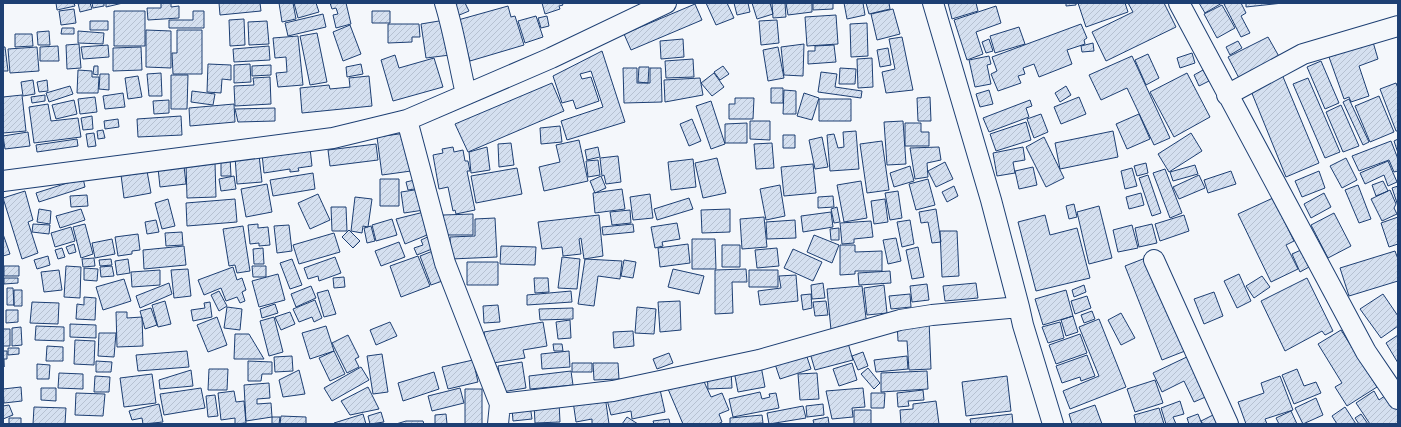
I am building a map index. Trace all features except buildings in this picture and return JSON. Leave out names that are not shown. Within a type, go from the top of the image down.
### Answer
[{"type":"street","points":[[445,3],[452,24],[454,47],[466,94]]},
{"type":"street","points":[[3,181],[333,138],[407,120],[551,58],[666,3]]},
{"type":"street","points":[[933,3],[991,200],[1023,325],[1053,424]]},
{"type":"street","points":[[1179,3],[1366,352],[1398,399]]},
{"type":"street","points":[[1227,95],[1302,54],[1398,26]]},
{"type":"street","points":[[407,120],[445,263],[500,404],[498,424]]},
{"type":"street","points":[[1154,260],[1228,424]]},
{"type":"street","points":[[500,404],[613,391],[759,360],[900,320],[932,315],[1019,307]]},
{"type":"street","points":[[491,424],[500,404]]}]
